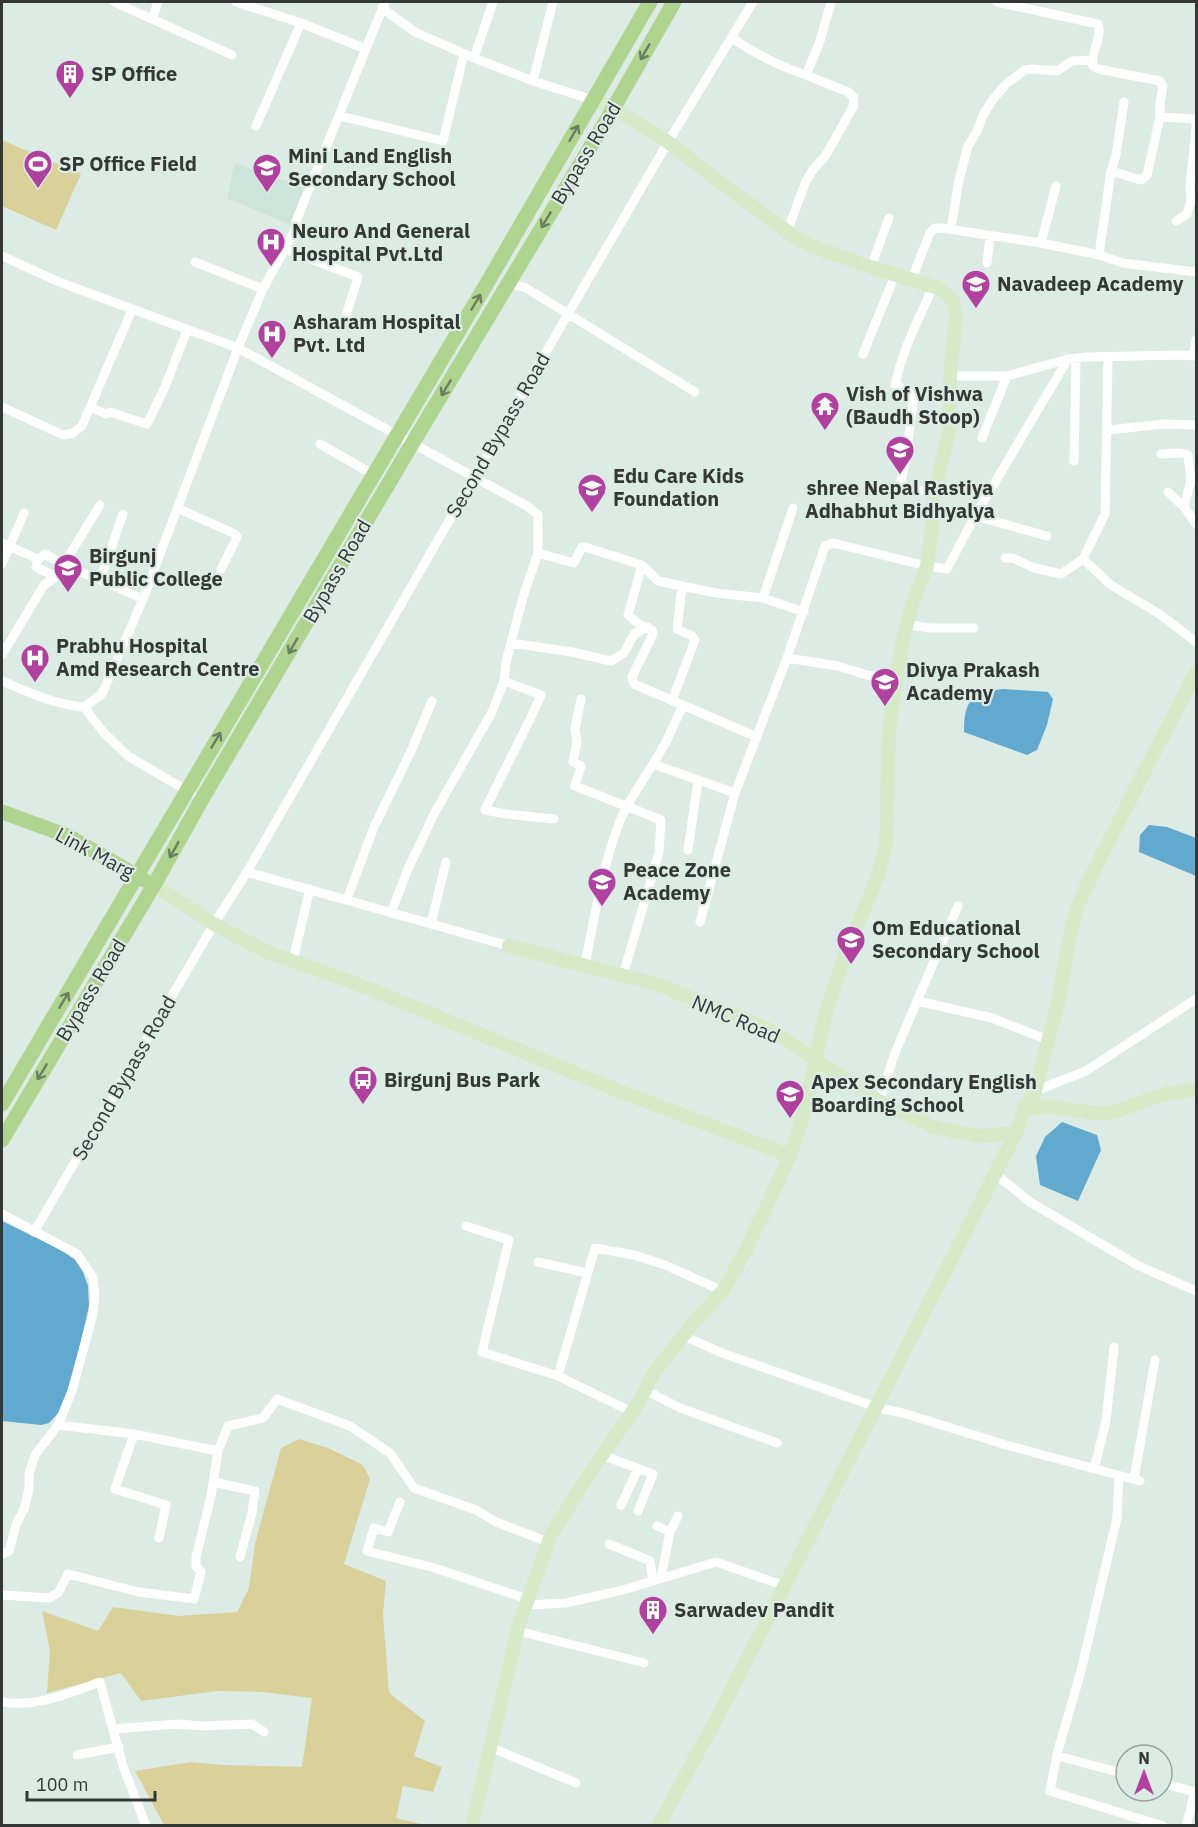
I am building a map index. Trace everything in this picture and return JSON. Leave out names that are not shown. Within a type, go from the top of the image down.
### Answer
[{"type":"main road","name":"Bypass Road","points":[[2,1104],[490,279],[650,2]]},
{"type":"main road","name":"Bypass Road","points":[[2,1140],[674,2]]},
{"type":"main road","name":"Link Marg","points":[[2,812],[68,836],[154,885]]},
{"type":"street","points":[[114,2],[232,56]]},
{"type":"street","points":[[152,19],[158,2]]},
{"type":"street","points":[[236,2],[301,23],[366,49]]},
{"type":"street","points":[[474,58],[493,2]]},
{"type":"street","points":[[533,81],[553,2]]},
{"type":"street","name":"Second Bypass Road","points":[[33,1232],[247,872],[567,314],[753,2]]},
{"type":"street","points":[[806,75],[820,41],[831,2]]},
{"type":"street","points":[[997,2],[1098,24],[1100,29],[1092,60],[1093,66],[1098,69],[1160,81],[1163,86],[1160,117],[1147,175],[1141,180],[1111,171]]},
{"type":"street","points":[[84,707],[102,694],[143,600],[238,348],[263,289],[285,249],[383,5],[415,32],[464,54],[533,81],[613,108],[668,142],[788,232],[817,248],[911,281],[933,286],[947,294],[954,303],[956,318],[950,376],[950,432],[934,493],[927,566],[907,624],[897,678],[889,730],[886,844],[878,875],[843,961],[826,1012],[803,1116],[790,1156],[746,1250],[723,1291],[654,1373],[632,1412],[568,1506],[548,1542],[518,1631],[472,1826]]},
{"type":"street","points":[[256,126],[301,23]]},
{"type":"street","points":[[732,38],[751,51],[848,92],[854,97],[852,107],[826,155],[806,182],[788,232]]},
{"type":"street","points":[[340,116],[443,141],[464,54]]},
{"type":"street","points":[[951,229],[959,180],[968,146],[984,112],[994,98],[1006,84],[1025,70],[1057,71],[1072,61],[1092,60]]},
{"type":"street","points":[[1100,255],[1111,171],[1116,155],[1124,102]]},
{"type":"street","points":[[1160,117],[1196,119],[1197,128],[1190,185],[1191,200],[1187,214],[1176,221]]},
{"type":"street","points":[[1041,243],[1056,186]]},
{"type":"street","points":[[871,267],[889,218]]},
{"type":"street","points":[[911,281],[930,233],[935,228],[1041,243],[1100,255],[1123,263],[1197,272]]},
{"type":"street","points":[[987,263],[990,236]]},
{"type":"street","points":[[285,249],[358,277],[345,319]]},
{"type":"street","points":[[2,257],[59,282],[238,348],[398,434],[412,444],[527,506],[538,515],[538,553],[523,597],[504,681],[492,712],[434,814],[408,869],[391,913]]},
{"type":"street","points":[[195,262],[263,289]]},
{"type":"street","points":[[863,354],[895,275]]},
{"type":"street","points":[[508,283],[526,288],[695,392]]},
{"type":"street","points":[[933,286],[898,371],[895,385],[914,396],[901,481],[905,487],[934,493]]},
{"type":"street","points":[[2,406],[63,435],[73,433],[82,426],[132,310]]},
{"type":"street","points":[[90,407],[106,414],[110,412],[147,424],[165,387],[187,330]]},
{"type":"street","points":[[950,376],[1007,376],[1072,359],[1195,356],[1197,340]]},
{"type":"street","points":[[1005,558],[1013,558],[1034,568],[1061,574],[1083,559],[1105,514],[1108,357]]},
{"type":"street","points":[[1072,359],[1074,461]]},
{"type":"street","points":[[700,922],[735,793],[788,658],[827,544],[833,543],[947,569],[975,516],[1072,359]]},
{"type":"street","points":[[982,438],[1007,376]]},
{"type":"street","points":[[1108,430],[1164,424],[1197,425]]},
{"type":"street","points":[[320,444],[374,475]]},
{"type":"street","points":[[1161,454],[1188,455],[1191,480],[1184,507]]},
{"type":"street","points":[[1168,492],[1197,524]]},
{"type":"street","points":[[2,655],[44,585],[56,577],[100,505]]},
{"type":"street","points":[[177,508],[235,534],[237,537],[235,543],[221,569]]},
{"type":"street","points":[[763,598],[793,508]]},
{"type":"street","points":[[2,564],[5,545],[24,513]]},
{"type":"street","points":[[100,580],[123,514]]},
{"type":"street","points":[[975,516],[1047,536]]},
{"type":"street","points":[[5,545],[38,558]]},
{"type":"street","points":[[538,553],[574,563],[582,547],[585,547],[642,565],[658,581],[742,597],[763,598],[804,612]]},
{"type":"street","points":[[56,577],[36,567],[38,558],[45,554],[64,565],[143,600]]},
{"type":"street","points":[[1083,559],[1111,585],[1161,615],[1197,642]]},
{"type":"street","points":[[642,565],[628,615],[639,624],[652,630],[653,634],[632,681],[672,701],[757,737]]},
{"type":"street","points":[[672,701],[695,640],[692,636],[677,629],[682,587]]},
{"type":"street","points":[[907,624],[929,628],[974,628]]},
{"type":"street","points":[[511,643],[572,652],[612,662],[624,653],[634,634],[648,627]]},
{"type":"street","points":[[788,658],[838,666],[867,675],[897,678]]},
{"type":"street","points":[[658,1826],[718,1716],[1016,1133],[1024,1109],[1035,1091],[1078,905],[1101,856],[1197,672]]},
{"type":"street","points":[[2,681],[54,702],[84,707],[104,733],[128,756],[202,799]]},
{"type":"street","points":[[504,681],[542,695],[485,810],[554,819]]},
{"type":"street","points":[[582,699],[575,729],[578,742],[573,762],[581,766],[575,786],[661,820],[659,852],[623,975]]},
{"type":"street","points":[[347,899],[374,827],[412,749],[432,701]]},
{"type":"street","points":[[585,965],[603,879],[617,828],[626,807],[666,742],[683,705]]},
{"type":"street","points":[[652,764],[735,793]]},
{"type":"street","points":[[688,850],[698,781]]},
{"type":"street","points":[[431,924],[446,862]]},
{"type":"street","name":"NMC Road","points":[[247,872],[509,946],[656,984],[774,1032],[879,1101],[934,1127],[978,1136],[1016,1133]]},
{"type":"street","points":[[154,885],[214,924],[265,951],[457,1024],[614,1089],[790,1156]]},
{"type":"street","points":[[293,960],[310,889]]},
{"type":"street","points":[[879,1101],[895,1053],[958,906]]},
{"type":"street","points":[[1035,1091],[1086,1071],[1197,999]]},
{"type":"street","points":[[917,1000],[992,1018],[1048,1040]]},
{"type":"street","points":[[1024,1109],[1048,1106],[1092,1113],[1111,1113],[1165,1094],[1197,1090]]},
{"type":"street","points":[[994,1173],[1030,1202],[1137,1265],[1197,1291]]},
{"type":"street","points":[[2,1214],[78,1254],[93,1277],[95,1295],[93,1314],[72,1391],[58,1425],[34,1455],[24,1509],[16,1525],[9,1551],[2,1554]]},
{"type":"street","points":[[466,1226],[509,1240],[482,1352],[558,1376],[632,1412]]},
{"type":"street","points":[[558,1376],[595,1248],[634,1255],[666,1265],[723,1291]]},
{"type":"street","points":[[538,1262],[587,1273]]},
{"type":"street","points":[[684,1336],[722,1353],[876,1407],[1137,1480],[1155,1360]]},
{"type":"street","points":[[1094,1469],[1109,1403],[1114,1347]]},
{"type":"street","points":[[645,1390],[680,1408],[777,1443]]},
{"type":"street","points":[[2,1595],[49,1598],[58,1593],[68,1574],[139,1592],[194,1599],[201,1572],[196,1566],[196,1557],[218,1451],[228,1426],[263,1418],[277,1399],[350,1426],[390,1453],[414,1488],[476,1510],[496,1522],[548,1542]]},
{"type":"street","points":[[58,1425],[134,1434],[218,1451]]},
{"type":"street","points":[[134,1434],[115,1489],[166,1505],[159,1538]]},
{"type":"street","points":[[602,1455],[652,1474],[638,1511]]},
{"type":"street","points":[[621,1505],[638,1469]]},
{"type":"street","points":[[1119,1476],[1117,1518],[1050,1791],[1163,1826]]},
{"type":"street","points":[[213,1482],[255,1491],[252,1513],[240,1557]]},
{"type":"street","points":[[400,1502],[388,1532],[374,1528],[367,1551],[435,1568],[526,1602],[566,1603],[622,1590],[716,1562],[785,1586]]},
{"type":"street","points":[[657,1580],[670,1532],[678,1516]]},
{"type":"street","points":[[657,1526],[670,1532]]},
{"type":"street","points":[[609,1544],[651,1561],[657,1580]]},
{"type":"street","points":[[518,1631],[644,1663]]},
{"type":"street","points":[[2,1702],[18,1703],[54,1698],[100,1682],[118,1748],[146,1826]]},
{"type":"street","points":[[114,1729],[177,1724],[204,1726],[252,1724],[264,1732]]},
{"type":"street","points":[[490,1747],[576,1783]]},
{"type":"street","points":[[77,1755],[118,1748]]},
{"type":"street","points":[[1057,1756],[1114,1771]]},
{"type":"street","points":[[1174,1786],[1195,1792],[1186,1826]]},
{"type":"shaded area","name":"SP Office Field","points":[[2,140],[81,174],[56,230],[2,206]]},
{"type":"shaded area","name":"Mini Land English Secondary School","points":[[235,163],[308,188],[293,226],[227,198]]},
{"type":"shaded area","points":[[299,1439],[328,1448],[363,1465],[370,1479],[344,1564],[386,1581],[383,1614],[389,1693],[425,1721],[414,1756],[442,1767],[433,1792],[403,1786],[396,1818],[426,1825],[164,1825],[135,1771],[191,1762],[302,1767],[312,1698],[263,1692],[217,1691],[141,1701],[121,1673],[47,1693],[50,1650],[42,1611],[98,1631],[113,1607],[179,1616],[237,1612],[249,1588],[255,1544],[281,1448]]},
{"type":"water","points":[[1003,689],[1048,692],[1053,699],[1047,725],[1037,750],[1027,755],[964,732],[966,712],[972,700],[984,692]]},
{"type":"water","points":[[1149,825],[1167,827],[1196,838],[1196,876],[1139,852],[1140,835]]},
{"type":"water","points":[[1062,1122],[1097,1135],[1101,1150],[1078,1201],[1040,1185],[1036,1156],[1045,1137]]},
{"type":"water","points":[[2,1221],[63,1251],[75,1260],[88,1286],[89,1306],[69,1392],[60,1411],[49,1423],[41,1425],[2,1421]]},
{"type":"place","name":"SP Office","points":[[70,100]]},
{"type":"place","name":"SP Office Field","points":[[38,190]]},
{"type":"place","name":"Mini Land English Secondary School","points":[[267,194]]},
{"type":"place","name":"Neuro And General Hospital Pvt.Ltd","points":[[271,268]]},
{"type":"place","name":"Navadeep Academy","points":[[976,310]]},
{"type":"place","name":"Asharam Hospital Pvt. Ltd","points":[[272,360]]},
{"type":"place","name":"Vish of Vishwa (Baudh Stoop)","points":[[825,432]]},
{"type":"place","name":"shree Nepal Rastiya Adhabhut Bidhyalya","points":[[900,476]]},
{"type":"place","name":"Edu Care Kids Foundation","points":[[592,514]]},
{"type":"place","name":"Birgunj Public College","points":[[68,594]]},
{"type":"place","name":"Prabhu Hospital Amd Research Centre","points":[[35,684]]},
{"type":"place","name":"Divya Prakash Academy","points":[[885,708]]},
{"type":"place","name":"Peace Zone Academy","points":[[602,908]]},
{"type":"place","name":"Om Educational Secondary School","points":[[851,966]]},
{"type":"place","name":"Birgunj Bus Park","points":[[363,1106]]},
{"type":"place","name":"Apex Secondary English Boarding School","points":[[790,1120]]},
{"type":"place","name":"Sarwadev Pandit","points":[[653,1636]]}]
